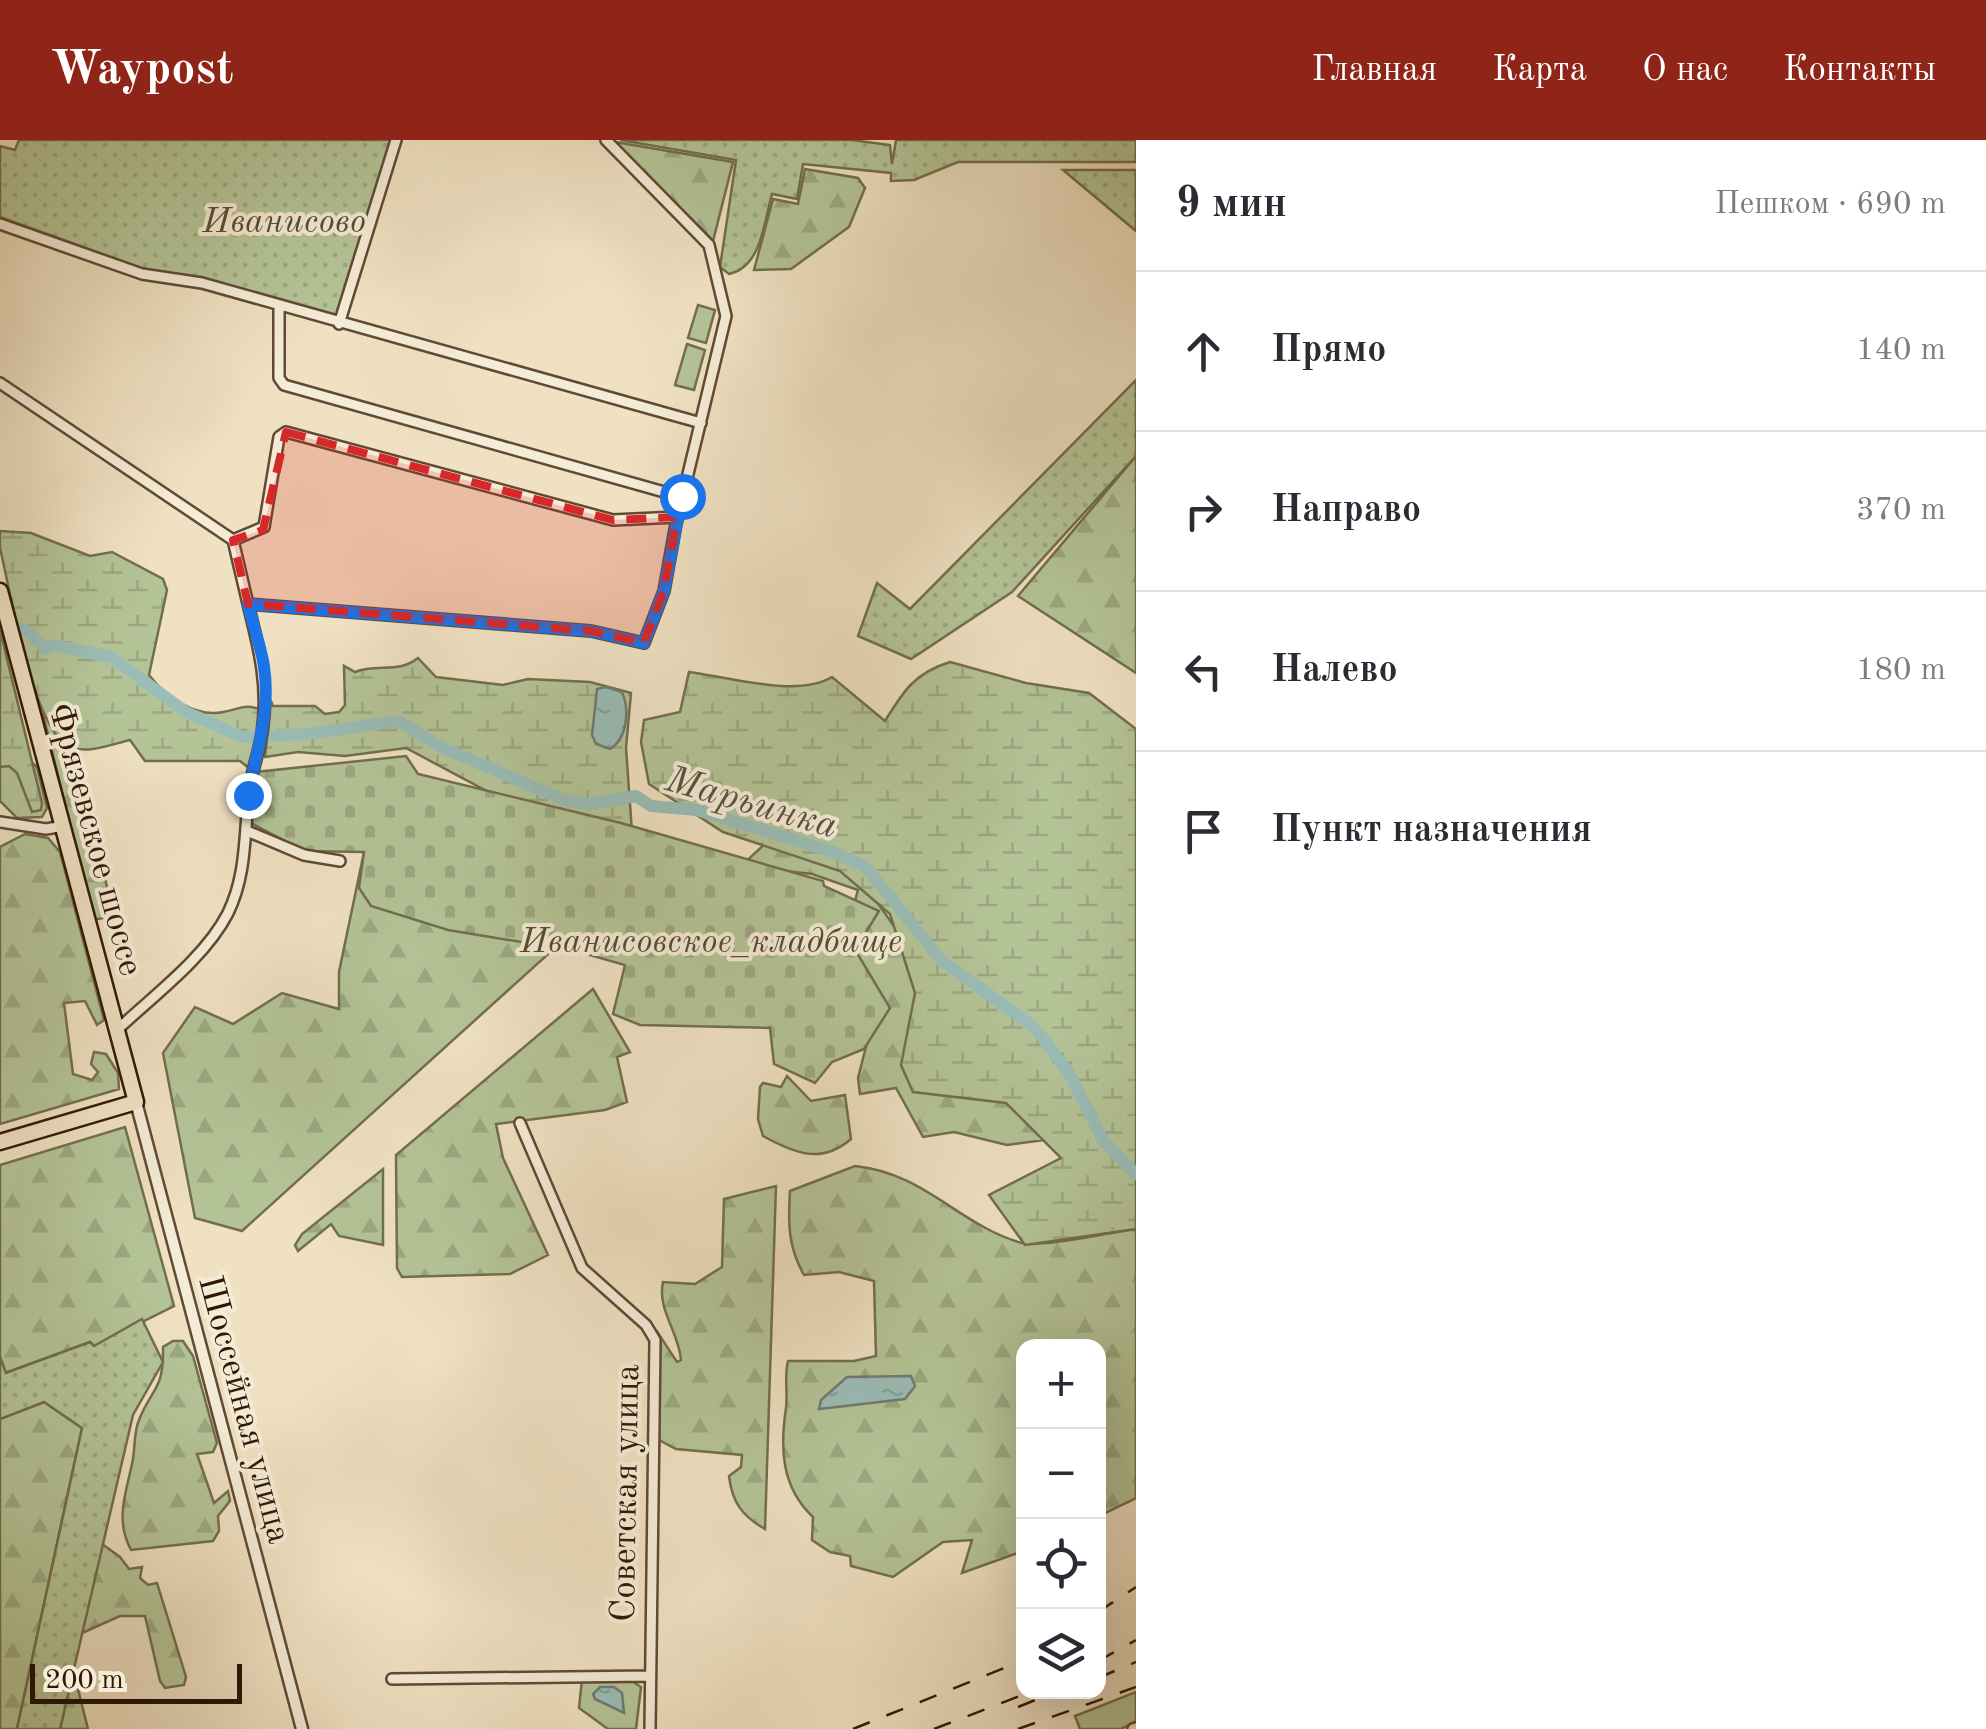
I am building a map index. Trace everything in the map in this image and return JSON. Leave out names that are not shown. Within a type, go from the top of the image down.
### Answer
[{"type":"highway","name":"Фрязевское шоссе","points":[[0,591],[136,1102]]},
{"type":"highway","points":[[0,1142],[136,1102]]},
{"type":"street","points":[[339,324],[396,140]]},
{"type":"street","points":[[248,604],[591,631],[644,643],[664,591],[682,496],[726,316],[709,245],[606,140]]},
{"type":"street","points":[[0,224],[142,274],[202,282],[339,324],[701,422]]},
{"type":"street","points":[[279,307],[279,378],[284,385],[682,496]]},
{"type":"street","points":[[0,383],[233,540],[264,667],[262,736],[248,795],[241,876],[226,917],[117,1030]]},
{"type":"street","points":[[233,540],[264,526],[279,437],[286,432],[613,520],[678,517]]},
{"type":"street","points":[[0,822],[46,829],[64,826]]},
{"type":"street","points":[[247,831],[304,855],[340,862]]},
{"type":"street","name":"Шоссейная улица","points":[[136,1102],[302,1729]]},
{"type":"street","name":"Советская улица","points":[[520,1123],[582,1268],[646,1325],[656,1340],[650,1729]]},
{"type":"street","points":[[392,1679],[649,1676]]},
{"type":"highlighted area","points":[[286,432],[613,520],[677,517],[664,591],[644,643],[591,631],[248,604],[233,540],[263,530]]},
{"type":"green space","name":"Иванисово","points":[[19,140],[391,140],[336,318],[223,284],[141,268],[0,217],[0,146],[15,150]]},
{"type":"green space","points":[[620,140],[852,140],[890,145],[892,164],[896,140],[1136,140],[1136,162],[958,162],[914,180],[891,181],[891,173],[803,164],[797,199],[772,194],[755,253],[740,270],[729,274],[720,267],[736,160]]},
{"type":"green space","points":[[615,142],[733,162],[713,241]]},
{"type":"green space","points":[[805,169],[858,178],[865,188],[849,227],[791,269],[754,270],[773,199],[798,204]]},
{"type":"green space","points":[[1063,170],[1136,170],[1136,231]]},
{"type":"green space","points":[[698,305],[715,310],[706,343],[688,338]]},
{"type":"green space","points":[[687,344],[705,350],[694,390],[675,385]]},
{"type":"green space","points":[[1136,380],[1136,456],[1012,592],[911,659],[858,636],[877,583],[910,609]]},
{"type":"green space","points":[[1136,456],[1136,673],[1018,596]]},
{"type":"green space","points":[[0,531],[31,533],[90,556],[112,552],[163,579],[167,590],[149,675],[172,698],[202,712],[246,707],[261,710],[250,769],[240,761],[145,761],[130,740],[83,749],[69,746],[56,734],[44,713],[24,656],[0,548]]},
{"type":"green space","points":[[0,630],[42,803],[41,810],[32,812],[17,773],[9,766],[0,767]]},
{"type":"green space","points":[[418,658],[436,677],[503,685],[528,679],[590,682],[631,693],[626,748],[632,832],[498,797],[406,748],[345,756],[298,752],[265,757],[271,701],[273,706],[315,706],[325,714],[339,712],[345,705],[344,666],[355,672],[403,666]]},
{"type":"green space","points":[[950,662],[1026,683],[1089,693],[1136,729],[1136,1229],[1025,1245],[989,1195],[1061,1158],[1006,1103],[913,1092],[901,1065],[915,993],[890,914],[840,871],[723,832],[649,784],[641,742],[644,720],[680,712],[689,672],[782,686],[801,686],[832,677],[885,721],[911,685],[927,672]]},
{"type":"green space","points":[[43,714],[51,715],[63,745],[80,760],[113,916],[93,920]]},
{"type":"green space","points":[[23,755],[37,767],[47,808],[42,817],[17,818],[0,801],[0,762]]},
{"type":"green space","name":"Иванисовское_кладбище","points":[[406,756],[418,774],[621,823],[823,881],[824,886],[879,911],[860,942],[848,938],[890,1008],[864,1049],[832,1062],[815,1083],[774,1064],[770,1028],[640,1025],[613,1014],[625,965],[576,951],[448,930],[371,906],[359,888],[364,852],[304,851],[251,823],[256,772]]},
{"type":"green space","points":[[25,834],[48,838],[60,852],[104,1020],[97,1025],[85,1001],[64,1003],[73,1074],[92,1080],[98,1072],[91,1064],[94,1052],[106,1054],[118,1073],[119,1089],[0,1124],[0,847]]},
{"type":"green space","points":[[767,842],[816,857],[863,882],[1044,1140],[1007,1145],[954,1132],[923,1137],[896,1088],[860,1094],[858,1078],[871,1027],[823,1011],[858,890],[812,874],[741,866]]},
{"type":"green space","points":[[364,852],[557,946],[242,1231],[195,1218],[163,1053],[195,1007],[233,1024],[282,993],[339,1009],[339,972]]},
{"type":"green space","points":[[593,989],[630,1052],[617,1057],[627,1102],[605,1110],[496,1124],[503,1158],[548,1255],[510,1274],[402,1277],[397,1268],[396,1155]]},
{"type":"green space","points":[[787,1076],[811,1101],[845,1095],[851,1139],[829,1152],[807,1154],[763,1136],[758,1119],[760,1087],[763,1083],[781,1087]]},
{"type":"green space","points":[[125,1127],[174,1306],[94,1346],[90,1342],[5,1373],[0,1357],[0,1165]]},
{"type":"green space","points":[[855,1166],[902,1179],[980,1225],[1022,1243],[1060,1242],[1136,1229],[1136,1498],[1106,1513],[1106,1339],[1016,1339],[1016,1554],[962,1573],[972,1540],[943,1542],[893,1577],[851,1566],[850,1556],[830,1552],[812,1540],[813,1517],[794,1493],[783,1452],[788,1361],[854,1361],[876,1356],[874,1281],[839,1272],[804,1275],[790,1234],[790,1191]]},
{"type":"green space","points":[[383,1169],[383,1245],[339,1236],[331,1224],[298,1251],[295,1245],[302,1234]]},
{"type":"green space","points":[[776,1186],[765,1529],[744,1513],[733,1493],[729,1476],[741,1467],[742,1455],[676,1449],[659,1440],[658,1333],[677,1362],[681,1360],[663,1302],[663,1282],[695,1284],[722,1267],[724,1199]]},
{"type":"green space","points":[[142,1319],[163,1362],[133,1415],[60,1729],[17,1729],[82,1428],[44,1402],[0,1419],[0,1357],[6,1373],[90,1342],[94,1346]]},
{"type":"green space","points":[[183,1341],[193,1356],[217,1443],[213,1452],[197,1454],[214,1503],[228,1491],[230,1501],[218,1516],[219,1531],[213,1541],[131,1550],[123,1516],[136,1429],[159,1381],[163,1347]]},
{"type":"green space","points":[[44,1402],[82,1428],[17,1729],[0,1729],[0,1419]]},
{"type":"green space","points":[[102,1544],[129,1569],[142,1567],[140,1578],[148,1585],[157,1583],[186,1677],[184,1685],[165,1688],[160,1681],[145,1616],[120,1616],[82,1633]]},
{"type":"green space","points":[[582,1679],[632,1681],[641,1687],[636,1729],[608,1729],[579,1708]]},
{"type":"green space","points":[[76,1681],[88,1729],[60,1729],[70,1686]]},
{"type":"green space","points":[[1136,1692],[1136,1721],[1121,1729],[1080,1729],[1075,1716]]},
{"type":"water","points":[[606,687],[622,692],[626,707],[623,731],[610,749],[596,744],[592,735],[597,689]]},
{"type":"water","points":[[911,1376],[915,1386],[905,1399],[819,1409],[821,1400],[847,1377]]},
{"type":"water","points":[[600,1687],[614,1687],[622,1693],[624,1713],[595,1699],[593,1694]]},
{"type":"waterway","name":"Марьинка","points":[[18,628],[29,632],[45,649],[52,645],[111,657],[186,712],[242,737],[307,734],[399,721],[439,746],[564,800],[591,804],[636,796],[651,806],[697,810],[833,852],[866,867],[941,960],[1035,1028],[1069,1073],[1103,1140],[1136,1174]]},
{"type":"railway","points":[[1103,1609],[1136,1587]]},
{"type":"railway","points":[[1106,1657],[1136,1640]]},
{"type":"railway","points":[[1106,1675],[1136,1662]]},
{"type":"railway","points":[[853,1729],[1016,1663]]},
{"type":"railway","points":[[1018,1729],[1136,1687]]},
{"type":"railway","points":[[934,1729],[1016,1697]]},
{"type":"railway","points":[[1018,1707],[1038,1699]]},
{"type":"route","points":[[248,795],[262,732],[265,694],[264,667],[248,604],[591,631],[644,643],[664,591],[682,496]]}]
